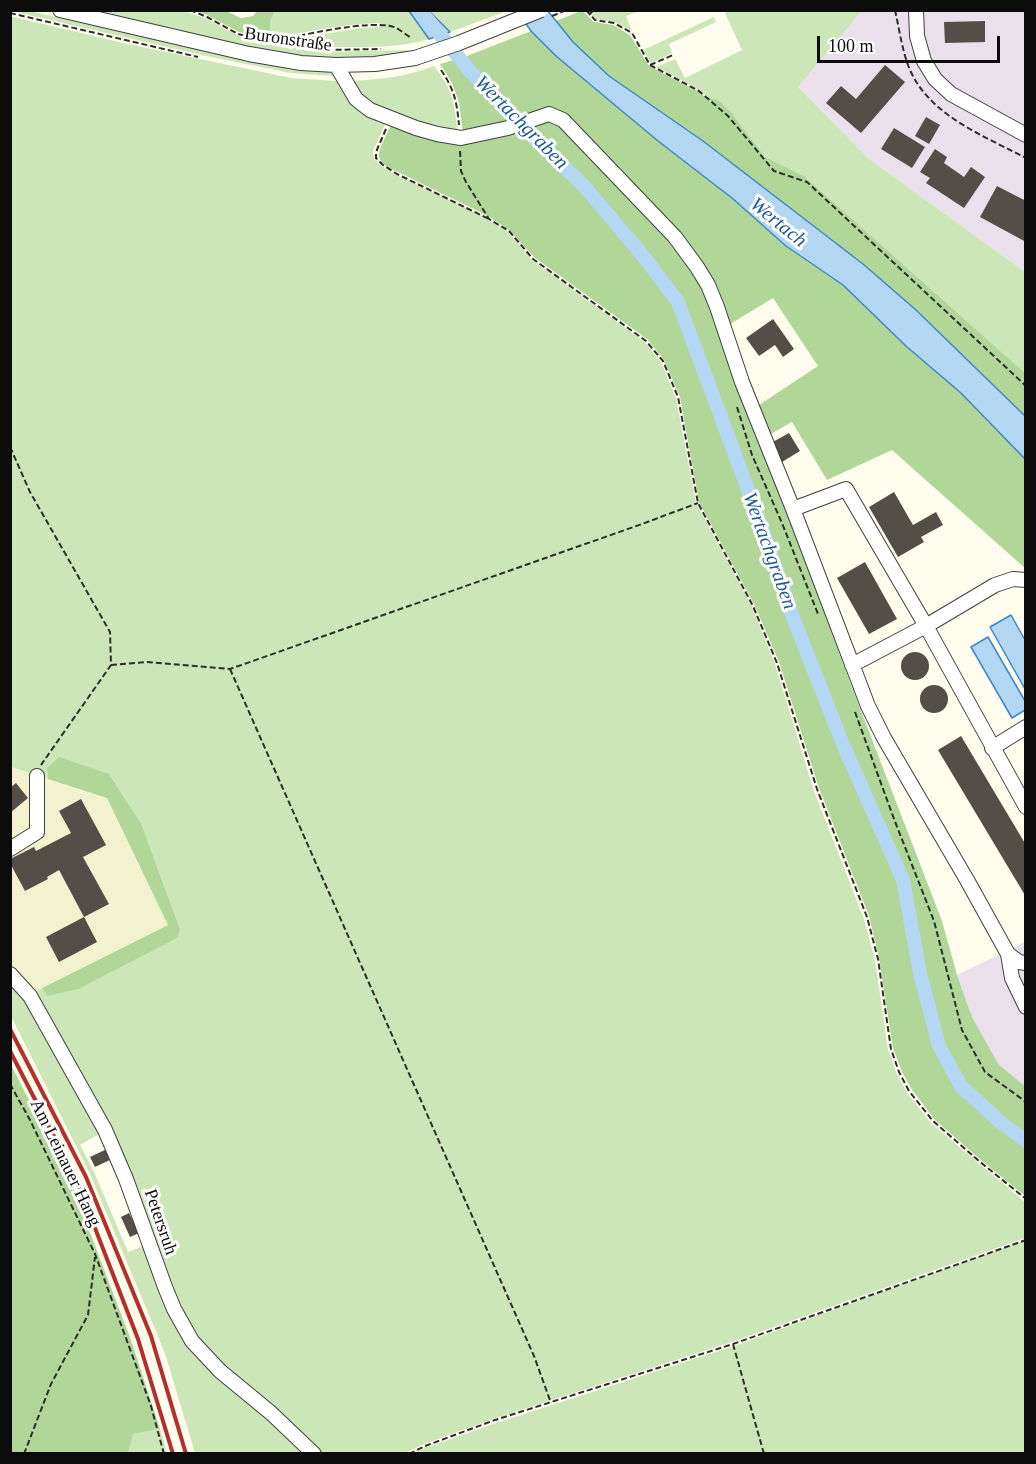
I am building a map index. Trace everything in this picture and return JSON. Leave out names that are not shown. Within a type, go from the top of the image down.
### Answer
[{"type":"street","name":"Buronstraße","points":[[60,10],[249,54],[301,63],[336,65],[375,64],[415,58],[459,44],[541,10]]},
{"type":"street","points":[[916,10],[917,36],[921,53],[935,79],[951,94],[1026,135]]},
{"type":"street","points":[[336,65],[356,99],[370,110],[416,128],[461,138],[508,128],[549,114],[563,120],[675,237],[697,267],[717,307],[742,382],[868,706],[1008,954],[1012,978],[1026,1006]]},
{"type":"street","points":[[793,509],[846,489],[926,626],[1026,807]]},
{"type":"street","points":[[852,665],[926,626],[995,585],[1013,579],[1026,580]]},
{"type":"street","points":[[992,748],[1026,728]]},
{"type":"street","points":[[10,849],[37,832],[37,776]]},
{"type":"street","points":[[1008,954],[1019,962],[1026,963]]},
{"type":"street","name":"Petersruh","points":[[10,974],[30,996],[105,1130],[126,1179],[174,1309],[192,1341],[220,1371],[271,1413],[314,1454]]},
{"type":"path","points":[[190,10],[238,34],[292,47],[327,50],[389,49]]},
{"type":"path","points":[[586,10],[595,21],[614,23],[632,33],[650,65],[699,91],[728,116],[774,171],[807,182],[1026,386]]},
{"type":"path","points":[[589,15],[594,10]]},
{"type":"path","points":[[270,42],[376,25],[393,27],[410,37]]},
{"type":"path","points":[[632,33],[639,31]]},
{"type":"path","points":[[650,65],[673,55]]},
{"type":"path","points":[[441,70],[457,102],[461,138],[461,171],[489,219]]},
{"type":"path","points":[[391,118],[376,152],[376,158],[383,165],[509,231],[533,259],[646,341],[663,361],[678,397],[698,502],[753,606],[777,663],[817,789],[867,917],[878,959],[891,1049],[899,1072],[909,1092],[933,1121],[1026,1199]]},
{"type":"path","points":[[735,402],[752,456],[782,523],[820,621]]},
{"type":"path","points":[[10,447],[30,492],[110,632],[111,664],[43,760],[37,776]]},
{"type":"path","points":[[111,664],[147,662],[230,669],[642,524],[698,502]]},
{"type":"path","points":[[230,669],[534,1356],[551,1403]]},
{"type":"path","points":[[854,708],[934,921],[962,1030],[985,1072],[1026,1102]]},
{"type":"path","name":"Am Leinauer Hang","points":[[10,1084],[95,1254],[151,1406],[164,1454]]},
{"type":"path","points":[[409,1454],[495,1420],[733,1344],[1026,1240]]},
{"type":"path","points":[[24,1454],[51,1384],[88,1314],[95,1254]]},
{"type":"path","points":[[733,1344],[764,1454]]},
{"type":"shaded area","points":[[862,11],[1025,11],[1025,272],[868,158],[798,87]]},
{"type":"shaded area","points":[[1025,942],[1025,1086],[999,1065],[972,1017],[957,975]]},
{"type":"green space","points":[[409,10],[429,39],[374,47],[316,46],[278,42],[360,28],[379,27],[379,23],[338,27],[269,39],[271,19],[275,11]]},
{"type":"green space","points":[[11,11],[29,11],[332,71],[333,76],[291,73],[206,56]]},
{"type":"green space","points":[[84,11],[183,11],[205,18],[256,42],[292,49],[327,52],[407,50],[408,52],[373,57],[302,58],[251,49]]},
{"type":"green space","points":[[196,11],[226,11],[241,18],[253,16],[257,11],[275,11],[271,19],[269,39],[239,32]]},
{"type":"green space","points":[[429,11],[507,11],[450,32]]},
{"type":"green space","points":[[581,11],[594,22],[613,25],[630,35],[649,66],[699,92],[706,98],[719,100],[731,112],[765,157],[804,176],[1025,373],[1025,416],[916,310],[863,264],[703,141],[609,76],[573,42],[556,21]]},
{"type":"green space","points":[[595,11],[639,11],[626,16],[632,31],[614,22],[596,19],[592,15]]},
{"type":"green space","points":[[729,11],[862,11],[798,87],[868,158],[1025,272],[1025,373],[804,176],[765,157],[731,112],[719,100],[708,97],[700,90],[656,67],[675,59],[685,78],[742,50],[725,13]]},
{"type":"green space","points":[[10,16],[123,43],[291,78],[337,81],[346,96],[364,110],[386,122],[373,151],[374,159],[382,166],[396,175],[489,219],[508,232],[532,260],[645,342],[661,362],[676,398],[696,503],[752,607],[775,664],[814,791],[864,919],[875,960],[888,1049],[897,1074],[907,1093],[931,1123],[1025,1202],[1025,1238],[732,1342],[493,1419],[405,1453],[316,1453],[221,1369],[175,1308],[128,1179],[32,995],[42,988],[47,996],[180,929],[141,823],[109,774],[47,768],[48,779],[11,767]]},
{"type":"green space","points":[[714,17],[716,22],[669,44],[672,53],[651,63],[643,50]]},
{"type":"green space","points":[[531,31],[556,56],[658,141],[732,198],[786,246],[843,285],[907,347],[961,393],[1025,459],[1025,568],[892,450],[827,480],[792,422],[767,436],[756,407],[818,366],[773,298],[727,326],[712,283],[564,117],[463,134],[459,102],[452,83],[440,64]]},
{"type":"green space","points":[[434,66],[446,83],[452,98],[458,134],[392,115],[361,97],[352,81],[393,77]]},
{"type":"green space","points":[[549,118],[560,122],[669,240],[704,286],[851,685],[942,921],[972,1017],[999,1065],[1025,1086],[1025,1196],[935,1120],[912,1090],[902,1072],[893,1048],[879,958],[869,916],[819,788],[779,662],[755,606],[699,502],[680,397],[664,360],[647,339],[534,257],[509,230],[490,217],[390,168],[379,157],[381,146],[391,124],[437,137]]},
{"type":"green space","points":[[59,757],[109,774],[141,823],[180,929],[177,938],[78,989],[47,996],[42,988],[168,925],[107,798],[48,779],[47,768]]},
{"type":"green space","points":[[10,767],[107,798],[168,925],[32,995],[11,971]]},
{"type":"green space","points":[[11,977],[28,998],[103,1132],[80,1145],[128,1252],[147,1245],[190,1343],[309,1453],[195,1453],[166,1357],[90,1174],[11,1016]]},
{"type":"green space","points":[[11,1065],[70,1180],[131,1340],[160,1429],[133,1434],[128,1453],[11,1453]]},
{"type":"green space","points":[[1025,1240],[1025,1453],[414,1453],[496,1423],[737,1345]]},
{"type":"green space","points":[[160,1429],[167,1453],[128,1454],[132,1434]]},
{"type":"water","points":[[409,11],[429,11],[450,32],[429,39]]},
{"type":"water","name":"Wertach","points":[[517,11],[548,11],[573,42],[609,76],[703,141],[863,264],[916,310],[1025,416],[1025,459],[961,393],[907,347],[843,285],[786,246],[732,198],[658,141],[556,56],[531,31]]},
{"type":"water","points":[[1011,615],[1025,640],[1025,689],[990,627]]},
{"type":"water","points":[[988,637],[1025,701],[1025,710],[1012,718],[971,647]]},
{"type":"building","points":[[985,21],[985,42],[945,43],[944,22]]},
{"type":"building","points":[[885,65],[905,82],[861,133],[826,103],[841,86],[856,99]]},
{"type":"building","points":[[926,117],[940,125],[929,144],[915,136]]},
{"type":"building","points":[[894,128],[925,147],[912,168],[881,149]]},
{"type":"building","points":[[935,149],[947,157],[944,163],[964,177],[971,167],[985,177],[964,208],[926,183],[930,178],[920,172]]},
{"type":"building","points":[[997,186],[1026,201],[1026,242],[980,217]]},
{"type":"building","points":[[773,319],[794,349],[783,357],[775,345],[759,356],[746,338]]},
{"type":"building","points":[[789,433],[800,451],[782,462],[771,443]]},
{"type":"building","points":[[894,492],[913,525],[936,512],[943,525],[921,537],[924,542],[898,557],[869,507]]},
{"type":"building","points":[[865,562],[897,619],[869,634],[837,578]]},
{"type":"building","points":[[915,652],[925,656],[929,666],[925,676],[915,680],[905,676],[901,666],[905,656]]},
{"type":"building","points":[[934,685],[944,689],[948,699],[944,709],[934,713],[924,709],[920,699],[924,689]]},
{"type":"building","points":[[961,736],[1026,845],[1026,897],[938,750]]},
{"type":"building","points":[[16,783],[28,798],[10,813],[10,788]]},
{"type":"building","points":[[81,799],[106,845],[83,857],[109,904],[84,917],[59,870],[47,877],[48,879],[25,891],[10,863],[10,859],[34,847],[36,851],[71,833],[59,811]]},
{"type":"building","points":[[84,917],[97,942],[59,962],[46,937]]},
{"type":"building","points":[[109,1148],[114,1158],[95,1167],[90,1157]]},
{"type":"building","points":[[129,1213],[139,1233],[130,1237],[121,1217]]},
{"type":"waterway","name":"Wertachgraben","points":[[420,10],[470,71],[584,186],[644,257],[678,302],[794,620],[842,742],[903,880],[920,973],[939,1046],[961,1086],[999,1121],[1026,1141]]},
{"type":"railway","points":[[10,1029],[86,1177],[151,1336],[186,1454]]},
{"type":"railway","points":[[10,1051],[76,1179],[138,1339],[173,1454]]}]
